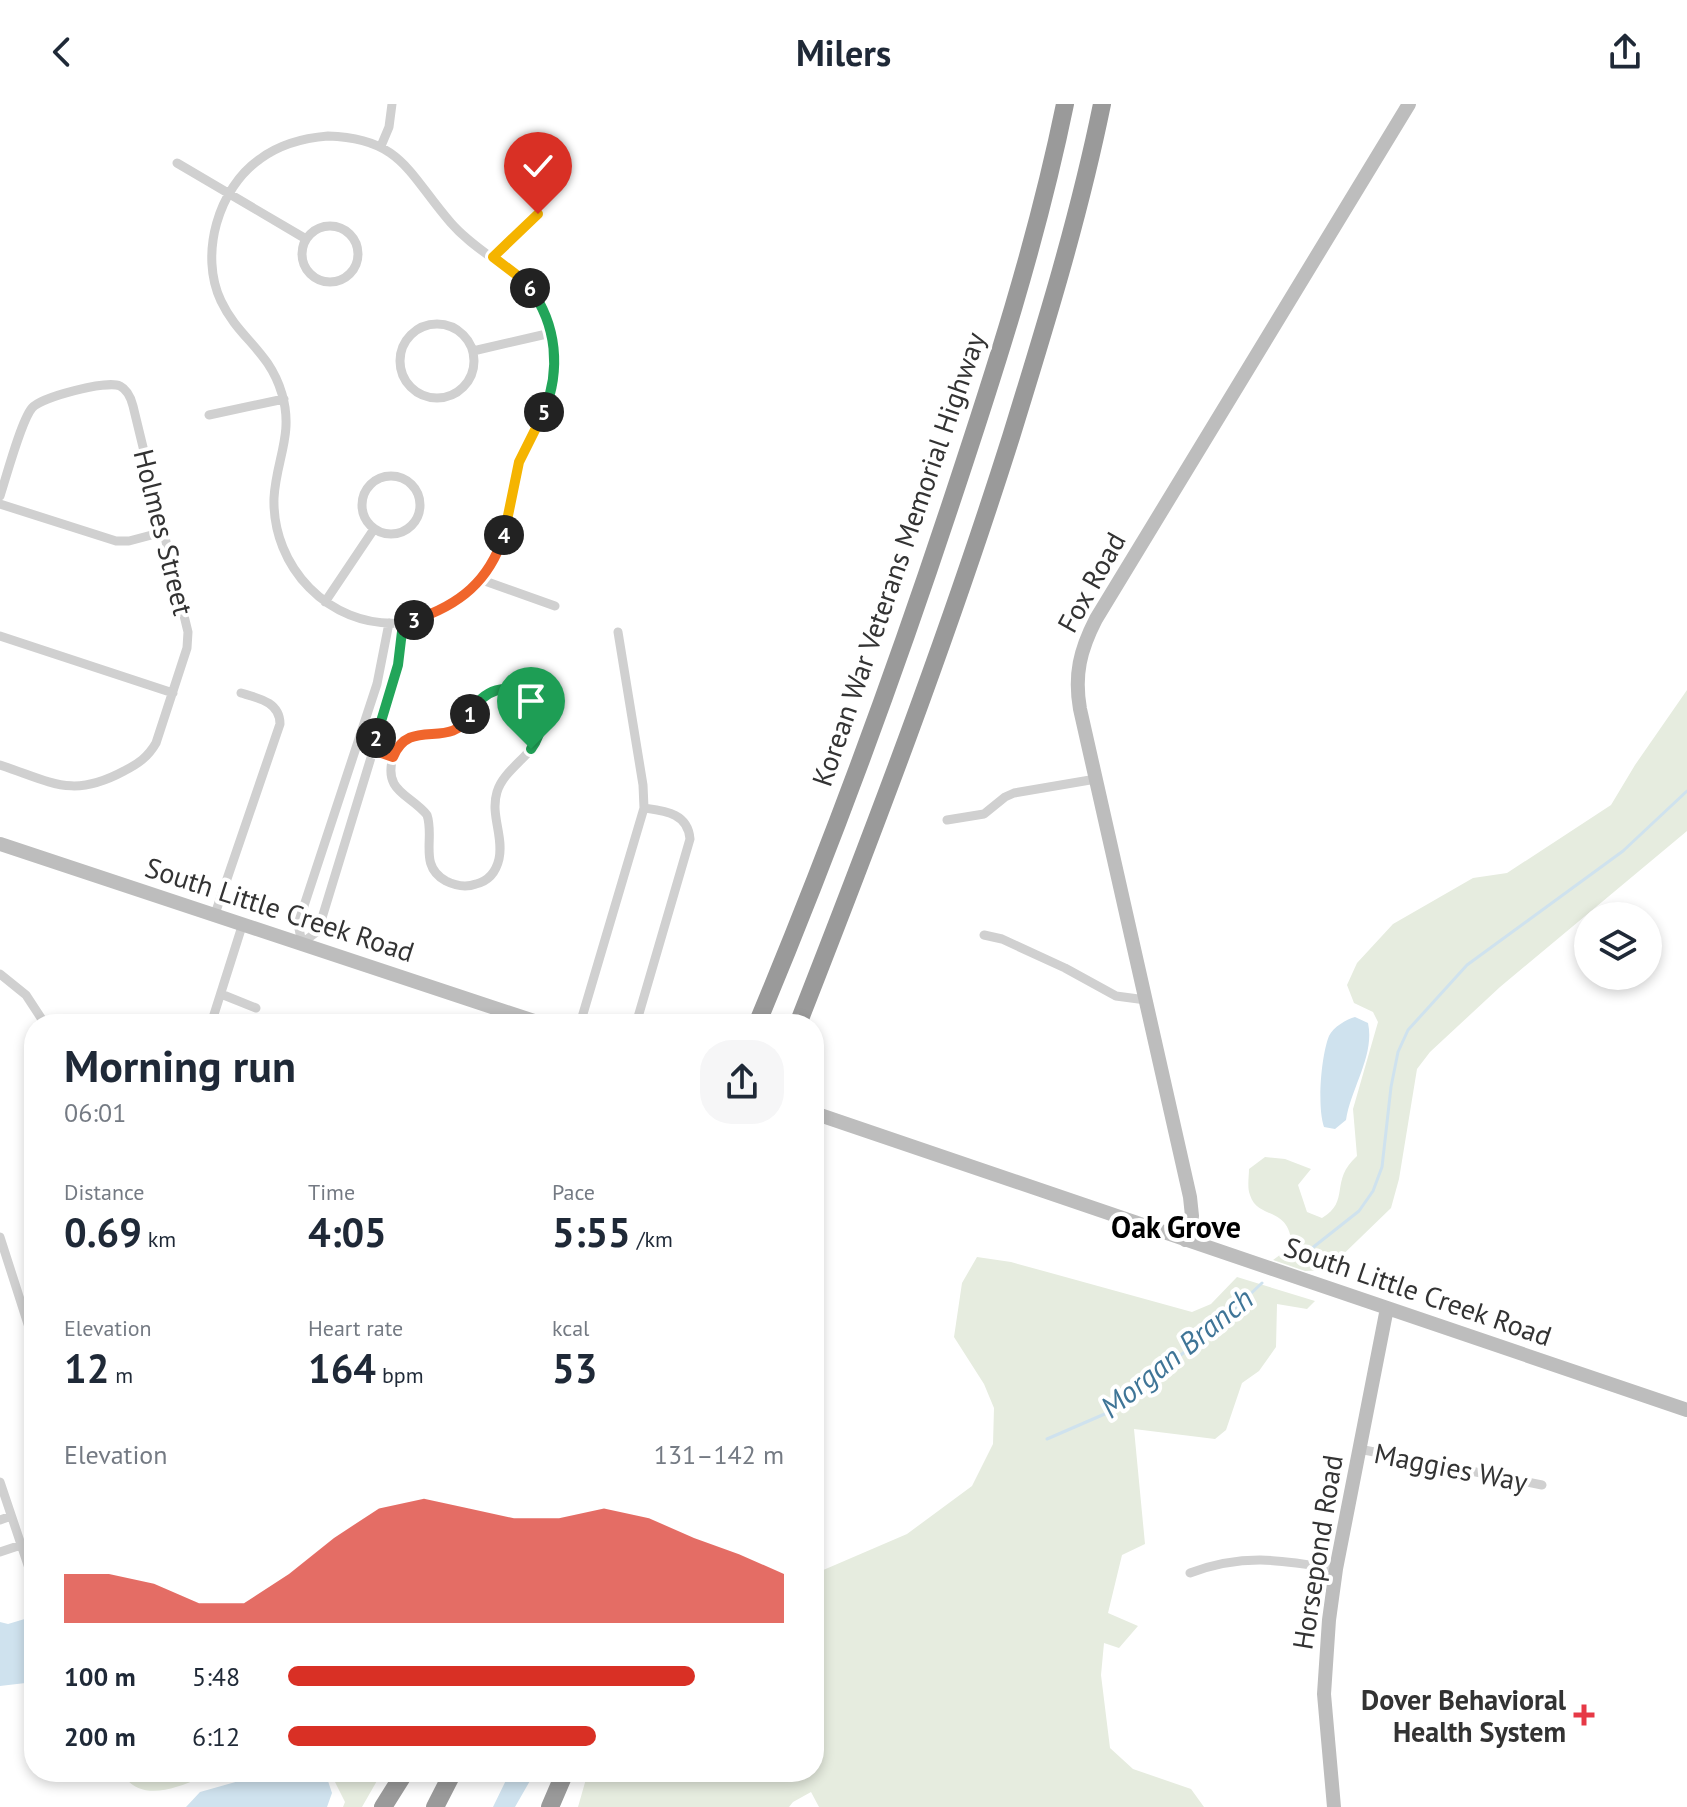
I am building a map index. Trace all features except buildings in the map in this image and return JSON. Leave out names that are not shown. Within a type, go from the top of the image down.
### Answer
[{"type":"highway","name":"Korean War Veterans Memorial Highway","points":[[761,1014],[837,823],[940,536],[1031,246],[1065,104]]},
{"type":"highway","points":[[802,1014],[879,816],[996,484],[1065,258],[1102,104]]},
{"type":"highway","points":[[383,1807],[399,1782]]},
{"type":"highway","points":[[394,1807],[407,1782]]},
{"type":"highway","points":[[435,1807],[448,1782]]},
{"type":"highway","points":[[550,1807],[561,1782]]},
{"type":"street","points":[[381,146],[389,127],[392,104]]},
{"type":"street","name":"Fox Road","points":[[1185,1240],[1192,1216],[1190,1197],[1080,709],[1076,680],[1080,656],[1089,632],[1409,104]]},
{"type":"street","points":[[315,137],[344,137],[381,146],[412,171],[460,233],[518,276],[544,313],[555,358],[552,389],[519,462],[504,536],[482,580],[464,597],[445,608],[403,623],[363,619],[325,602],[302,581],[282,548],[275,526],[275,490],[287,430],[284,399],[270,364],[234,323],[222,304],[216,286],[212,254],[214,233],[229,195],[257,160],[289,143],[315,137]]},
{"type":"street","points":[[177,163],[306,239]]},
{"type":"street","points":[[493,257],[538,214]]},
{"type":"street","points":[[320,228],[338,228],[353,239],[357,247],[355,265],[343,279],[335,282],[317,279],[304,266],[306,239],[320,228]]},
{"type":"street","points":[[436,323],[459,330],[468,339],[473,351],[475,363],[466,385],[445,397],[421,394],[404,378],[400,366],[405,342],[423,326],[436,323]]},
{"type":"street","points":[[473,351],[551,333]]},
{"type":"street","name":"Holmes Street","points":[[0,496],[32,408],[46,399],[108,384],[121,387],[133,406],[188,632],[187,648],[151,752],[136,765],[86,787],[59,784],[0,765]]},
{"type":"street","points":[[209,415],[284,399]]},
{"type":"street","points":[[393,476],[411,484],[420,501],[417,520],[402,533],[393,535],[374,529],[363,514],[363,495],[368,487],[384,477],[393,476]]},
{"type":"street","points":[[0,504],[116,541],[129,541],[163,532]]},
{"type":"street","points":[[325,602],[374,529]]},
{"type":"street","points":[[482,580],[555,606]]},
{"type":"street","points":[[389,623],[379,676],[298,924],[302,943],[318,931],[398,665],[403,623]]},
{"type":"street","points":[[583,1014],[644,808],[618,632]]},
{"type":"street","points":[[0,636],[173,693]]},
{"type":"street","points":[[515,690],[537,707],[542,721],[539,736],[504,778],[497,793],[494,810],[499,858],[497,867],[487,880],[462,887],[446,881],[434,871],[428,851],[430,829],[427,815],[397,791],[390,768],[393,757],[400,745],[411,736],[458,730],[479,700],[492,691],[515,690]]},
{"type":"street","points":[[215,914],[280,724],[273,706],[241,693]]},
{"type":"street","points":[[357,745],[393,757]]},
{"type":"street","points":[[947,820],[984,814],[1014,793],[1096,779]]},
{"type":"street","points":[[639,1014],[690,839],[687,825],[681,818],[662,810],[644,808]]},
{"type":"street","name":"South Little Creek Road","points":[[0,844],[513,1014]]},
{"type":"street","points":[[214,1014],[243,923]]},
{"type":"street","points":[[984,935],[1002,939],[1065,968],[1116,996],[1146,1000]]},
{"type":"street","points":[[0,974],[26,995],[38,1014]]},
{"type":"street","points":[[221,994],[256,1008]]},
{"type":"street","name":"South Little Creek Road","points":[[824,1116],[1687,1410]]},
{"type":"street","points":[[0,1237],[24,1312]]},
{"type":"street","name":"Horsepond Road","points":[[1334,1807],[1324,1694],[1328,1632],[1336,1569],[1387,1308]]},
{"type":"street","name":"Maggies Way","points":[[1359,1449],[1542,1485]]},
{"type":"street","points":[[0,1482],[24,1554]]},
{"type":"street","points":[[0,1520],[11,1516]]},
{"type":"street","points":[[0,1552],[21,1545]]},
{"type":"street","points":[[1190,1573],[1209,1566],[1263,1558],[1336,1569]]},
{"type":"shaded area","points":[[1687,690],[1687,831],[1602,902],[1574,902],[1574,925],[1500,987],[1430,1052],[1417,1069],[1399,1179],[1391,1208],[1327,1270],[1305,1271],[1273,1260],[1292,1246],[1290,1233],[1280,1218],[1254,1203],[1249,1189],[1249,1169],[1265,1157],[1285,1159],[1311,1169],[1298,1185],[1307,1212],[1322,1218],[1336,1205],[1344,1174],[1357,1156],[1353,1109],[1378,1022],[1373,1012],[1354,1003],[1347,985],[1357,963],[1393,924],[1473,878],[1507,873],[1611,805]]},
{"type":"shaded area","points":[[977,1257],[1011,1262],[1192,1312],[1211,1304],[1237,1277],[1315,1301],[1307,1309],[1277,1304],[1276,1347],[1259,1371],[1242,1383],[1226,1430],[1215,1439],[1134,1429],[1145,1544],[1122,1555],[1108,1613],[1138,1626],[1119,1648],[1104,1643],[1101,1675],[1110,1748],[1133,1769],[1191,1789],[1204,1807],[819,1807],[811,1792],[789,1807],[578,1807],[585,1782],[824,1782],[824,1570],[907,1534],[972,1486],[993,1444],[994,1408],[984,1384],[954,1337],[962,1283]]},
{"type":"shaded area","points":[[129,1782],[189,1782],[151,1791]]},
{"type":"shaded area","points":[[335,1782],[376,1782],[362,1807],[343,1807],[345,1802]]},
{"type":"water","points":[[1355,1017],[1368,1023],[1365,1059],[1346,1120],[1335,1129],[1324,1127],[1320,1095],[1326,1045],[1334,1030]]},
{"type":"water","points":[[24,1619],[24,1683],[0,1686],[0,1622],[8,1624]]},
{"type":"water","points":[[236,1782],[328,1782],[332,1793],[327,1807],[186,1807],[200,1792]]},
{"type":"water","points":[[505,1782],[529,1782],[515,1807],[493,1807]]},
{"type":"waterway","name":"Morgan Branch","points":[[1297,1260],[1359,1211],[1373,1191],[1382,1167],[1398,1052],[1408,1030],[1467,965],[1623,851],[1687,791]]},
{"type":"waterway","name":"Morgan Branch","points":[[1047,1439],[1107,1413],[1210,1332],[1262,1283]]},
{"type":"place","name":"Dover Behavioral Health System","points":[[1584,1715]]},
{"type":"district","name":"Oak Grove","points":[[1176,1226]]},
{"type":"route","points":[[531,749],[541,730],[541,714],[527,697],[508,688],[485,695],[463,726],[452,733],[411,736],[400,745],[393,757],[373,750],[398,665],[403,623],[455,603],[488,572],[504,536],[519,462],[549,400],[556,367],[551,333],[544,313],[525,283],[493,257],[538,214]]}]
